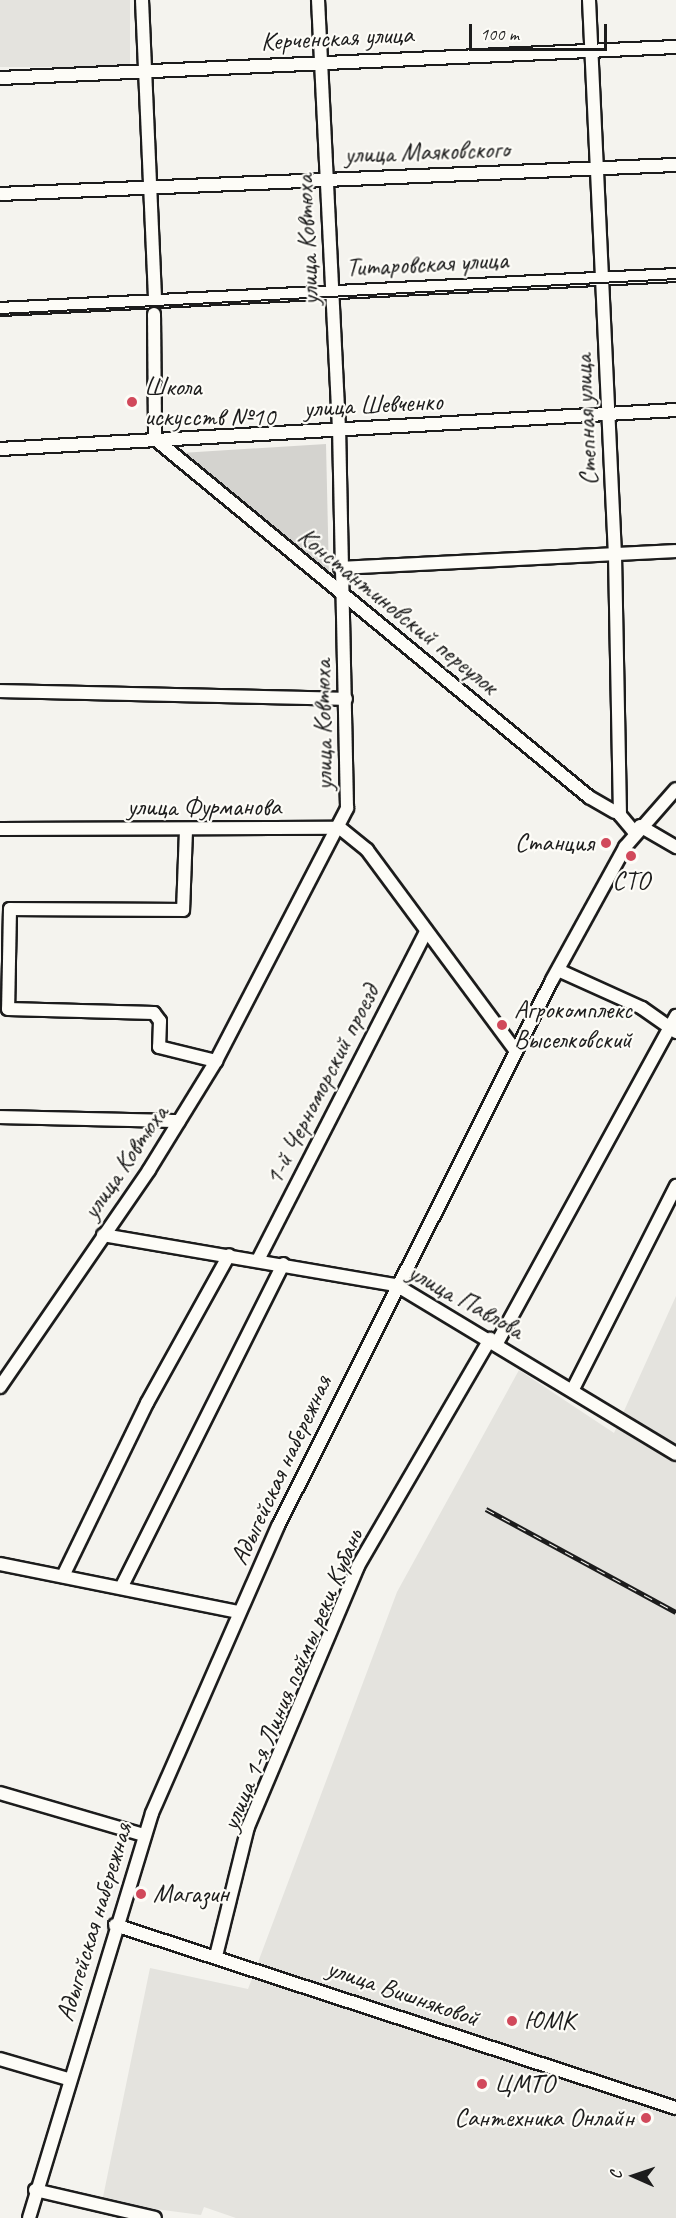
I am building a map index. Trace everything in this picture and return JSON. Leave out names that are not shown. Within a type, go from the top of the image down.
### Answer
[{"type":"street","points":[[142,0],[155,300]]},
{"type":"street","name":"улица Ковтюха","points":[[0,1387],[179,1121],[216,1061],[340,828],[350,789],[340,568],[339,429],[318,0]]},
{"type":"street","name":"Степная улица","points":[[589,0],[615,555],[621,814],[637,829]]},
{"type":"street","name":"Керченская улица","points":[[0,78],[321,60],[676,47]]},
{"type":"street","name":"улица Маяковского","points":[[0,194],[676,165]]},
{"type":"street","name":"Титаровская улица","points":[[0,309],[676,275]]},
{"type":"street","points":[[154,314],[155,439]]},
{"type":"street","name":"улица Шевченко","points":[[0,449],[676,410]]},
{"type":"street","name":"Константиновский переулок","points":[[155,439],[589,797],[615,812]]},
{"type":"street","points":[[340,568],[676,551]]},
{"type":"street","points":[[0,692],[346,699]]},
{"type":"street","name":"Адыгейская набережная","points":[[29,2218],[68,2079],[144,1835],[239,1612],[396,1285],[558,970],[637,829],[676,789]]},
{"type":"street","name":"улица Фурманова","points":[[0,828],[186,830],[340,828]]},
{"type":"street","points":[[340,828],[367,850],[516,1051]]},
{"type":"street","points":[[637,829],[676,848]]},
{"type":"street","points":[[186,830],[183,910],[10,909],[8,1009],[154,1013],[160,1021],[159,1047],[216,1061]]},
{"type":"street","name":"1-й Черноморский проезд","points":[[258,1260],[426,931]]},
{"type":"street","points":[[558,970],[673,1024]]},
{"type":"street","name":"улица 1-я Линия поймы реки Кубань","points":[[216,1956],[248,1827],[358,1566],[494,1341],[673,1024]]},
{"type":"street","points":[[0,1117],[179,1121]]},
{"type":"street","points":[[573,1389],[676,1186]]},
{"type":"street","name":"улица Павлова","points":[[103,1235],[396,1285],[494,1341],[676,1454]]},
{"type":"street","points":[[63,1576],[147,1403],[229,1255]]},
{"type":"street","points":[[122,1586],[283,1264]]},
{"type":"street","points":[[0,1564],[122,1586],[239,1612]]},
{"type":"street","points":[[0,1793],[144,1835]]},
{"type":"street","name":"улица Вишняковой","points":[[115,1925],[216,1956],[676,2108]]},
{"type":"street","points":[[0,2059],[68,2079]]},
{"type":"street","points":[[35,2190],[156,2216]]},
{"type":"shaded area","points":[[0,0],[130,0],[130,67],[0,67]]},
{"type":"shaded area","points":[[326,444],[329,576],[181,453]]},
{"type":"shaded area","points":[[676,1296],[676,2218],[236,2218],[204,2207],[201,2215],[102,2202],[150,1968],[248,1989],[397,1592],[519,1370],[614,1433]]},
{"type":"tram line","points":[[0,314],[676,279]]},
{"type":"railway","points":[[486,1509],[676,1612]]},
{"type":"place","name":"Школа искусств №10","points":[[132,402]]},
{"type":"place","name":"Станция","points":[[606,843]]},
{"type":"place","name":"СТО","points":[[631,856]]},
{"type":"place","name":"Агрокомплекс Выселковский","points":[[502,1025]]},
{"type":"place","name":"Магазин","points":[[141,1894]]},
{"type":"place","name":"ЮМК","points":[[512,2021]]},
{"type":"place","name":"ЦМТО","points":[[482,2084]]},
{"type":"place","name":"Сантехника Онлайн","points":[[646,2118]]}]
